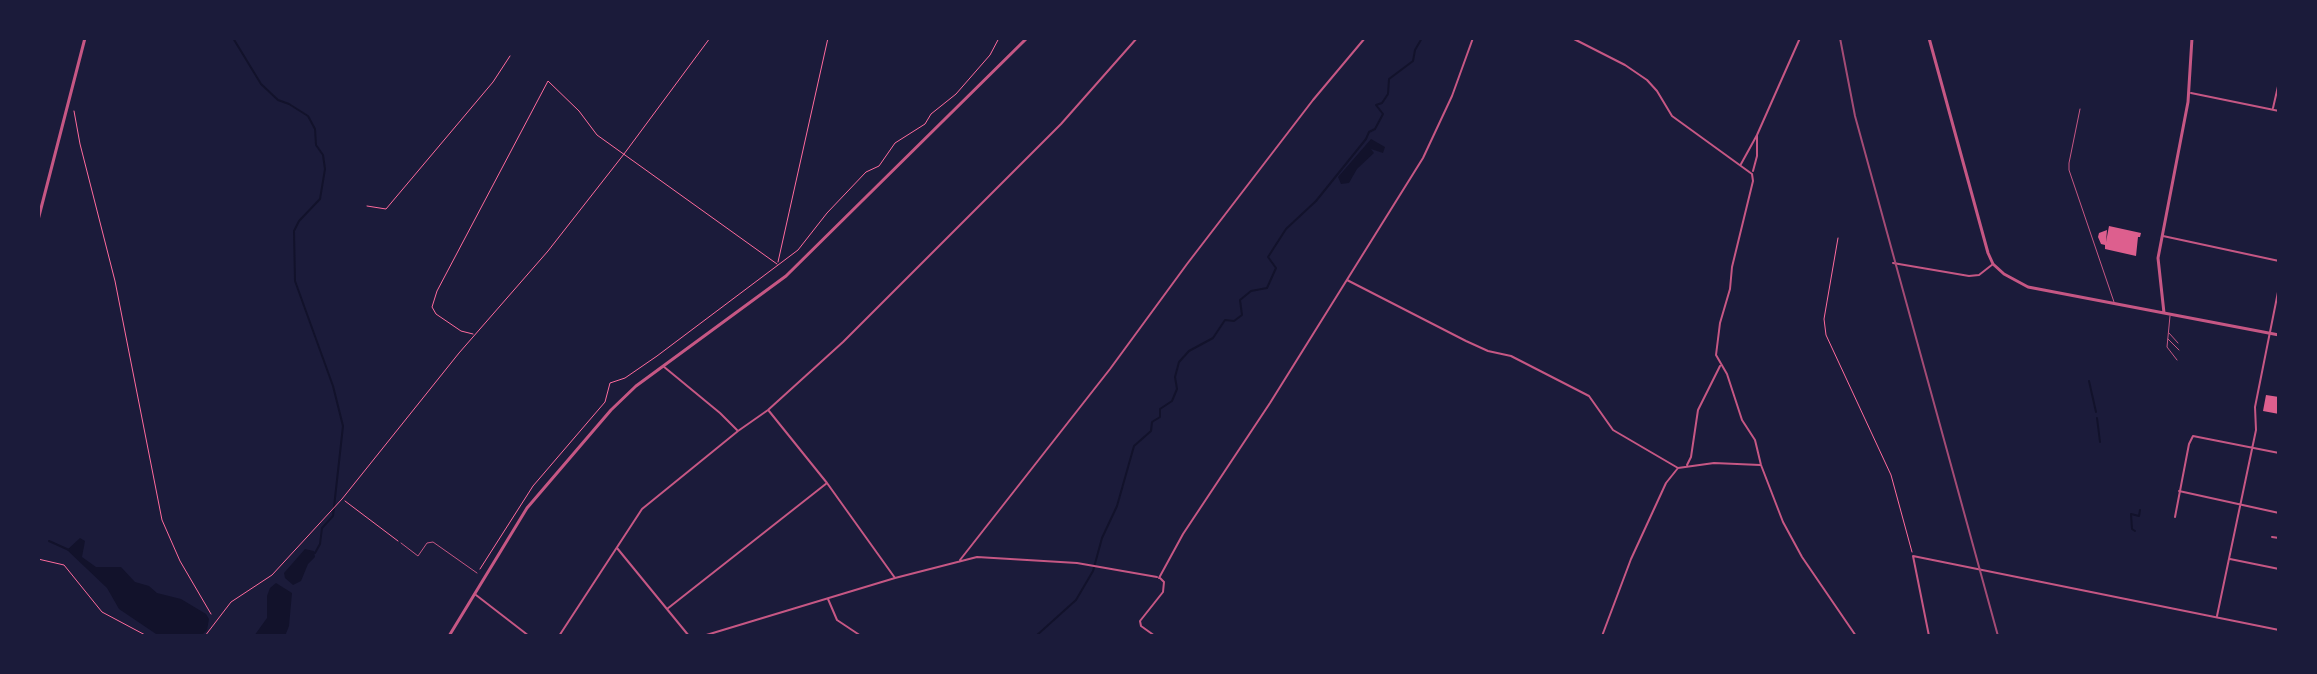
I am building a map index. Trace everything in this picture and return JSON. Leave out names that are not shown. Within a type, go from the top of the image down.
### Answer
[{"type":"street","points":[[38,220],[85,38]]},
{"type":"street","points":[[449,636],[527,508],[614,406],[786,276],[1027,38]]},
{"type":"street","points":[[559,636],[642,509],[768,410],[866,320],[1061,124],[1137,38]]},
{"type":"street","points":[[960,560],[1110,369],[1313,100],[1365,38]]},
{"type":"street","points":[[1159,578],[1169,555],[1270,403],[1423,158],[1452,96],[1473,38]]},
{"type":"street","points":[[1572,38],[1647,80],[1672,116],[1752,174]]},
{"type":"street","points":[[1741,165],[1800,38]]},
{"type":"street","points":[[1929,38],[1987,249],[1993,264],[2006,276],[2023,285],[2279,335]]},
{"type":"street","points":[[2164,313],[2158,269],[2161,236],[2190,93],[2192,38]]},
{"type":"street","points":[[2273,110],[2279,82]]},
{"type":"street","points":[[2190,93],[2279,111]]},
{"type":"street","points":[[1757,135],[1753,181],[1716,348],[1742,420],[1755,440],[1761,465],[1783,522],[1802,557],[1856,636]]},
{"type":"street","points":[[2161,236],[2279,261]]},
{"type":"street","points":[[1893,263],[1969,276],[1979,275],[1993,264]]},
{"type":"street","points":[[1346,279],[1466,341],[1488,351],[1511,356],[1589,396],[1613,430],[1678,468]]},
{"type":"street","points":[[2217,617],[2256,427],[2255,407],[2279,287]]},
{"type":"street","points":[[1687,466],[1698,410],[1721,364]]},
{"type":"street","points":[[663,366],[738,431]]},
{"type":"street","points":[[768,410],[827,483],[895,578]]},
{"type":"street","points":[[2175,517],[2189,442],[2195,435],[2279,453]]},
{"type":"street","points":[[1602,636],[1631,559],[1666,483],[1678,468],[1714,463],[1761,465]]},
{"type":"street","points":[[667,609],[827,483]]},
{"type":"street","points":[[2179,491],[2279,513]]},
{"type":"street","points":[[2272,537],[2279,538]]},
{"type":"street","points":[[617,547],[689,636]]},
{"type":"street","points":[[971,547],[977,557]]},
{"type":"street","points":[[1929,636],[1913,556],[2279,630]]},
{"type":"street","points":[[703,636],[895,578],[977,557],[1099,566],[1159,578],[1164,582],[1164,589],[1140,621],[1141,626],[1155,636]]},
{"type":"street","points":[[2229,559],[2279,569]]},
{"type":"street","points":[[475,594],[529,636]]},
{"type":"street","points":[[828,598],[837,620],[861,636]]},
{"type":"lane","points":[[2080,109],[2069,170],[2114,303]]},
{"type":"lane","points":[[2170,314],[2167,347],[2177,360]]},
{"type":"lane","points":[[2168,330],[2178,343]]},
{"type":"lane","points":[[2168,337],[2179,350]]},
{"type":"lane","points":[[401,543],[418,556],[427,543],[433,542],[477,573]]},
{"type":"path","points":[[205,636],[231,602],[269,577],[342,499],[475,335],[548,251],[710,38]]},
{"type":"path","points":[[777,264],[828,38]]},
{"type":"path","points":[[477,573],[533,486],[605,402],[610,383],[625,378],[657,356],[798,250],[827,213],[866,172],[879,166],[895,143],[925,124],[931,114],[956,94],[990,55],[999,38]]},
{"type":"path","points":[[367,206],[386,209],[493,82],[510,56]]},
{"type":"path","points":[[475,335],[461,331],[436,314],[432,307],[437,291],[548,81],[579,111],[597,135],[777,264],[786,276]]},
{"type":"path","points":[[68,106],[75,112],[80,144],[115,281],[162,520],[180,561],[211,614]]},
{"type":"path","points":[[1838,238],[1824,319],[1826,335],[1891,475],[1913,556]]},
{"type":"path","points":[[342,499],[401,543]]},
{"type":"path","points":[[38,559],[64,565],[102,612],[147,636]]},
{"type":"shaded area","points":[[1371,139],[1385,147],[1383,153],[1371,149],[1374,153],[1357,169],[1349,183],[1341,184],[1338,177]]},
{"type":"shaded area","points":[[80,538],[85,541],[82,557],[96,567],[121,567],[135,582],[149,586],[157,593],[181,599],[206,614],[209,619],[207,630],[201,636],[159,636],[119,609],[107,588],[67,550]]},
{"type":"shaded area","points":[[305,549],[314,551],[315,557],[308,564],[301,581],[293,585],[284,573]]},
{"type":"shaded area","points":[[276,583],[292,593],[285,636],[254,636],[267,618],[267,596]]},
{"type":"building","points":[[2109,226],[2141,233],[2136,256],[2105,249],[2098,237],[2099,233],[2107,230],[2106,242]]},
{"type":"building","points":[[2266,395],[2279,397],[2279,414],[2263,411]]},
{"type":"waterway","points":[[233,38],[261,84],[278,100],[308,116],[315,129],[316,145],[323,155],[325,169],[320,199],[299,221],[294,231],[295,281],[333,386],[343,426],[333,516],[322,528],[315,553]]},
{"type":"waterway","points":[[1036,636],[1076,600],[1093,571],[1102,538],[1117,506],[1134,446],[1151,431],[1152,422],[1160,417],[1160,409],[1172,401],[1177,389],[1175,377],[1179,362],[1189,351],[1213,338],[1225,320],[1234,321],[1242,315],[1240,300],[1251,291],[1267,288],[1276,268],[1268,257],[1286,229],[1316,201],[1369,132],[1375,129],[1383,114],[1376,105],[1382,103],[1388,94],[1389,79],[1413,61],[1422,38]]},
{"type":"waterway","points":[[2089,381],[2096,412]]},
{"type":"waterway","points":[[2097,418],[2100,442]]},
{"type":"waterway","points":[[2135,531],[2132,529],[2131,514],[2139,516],[2140,510]]},
{"type":"waterway","points":[[49,541],[69,550]]},
{"type":"railway","points":[[1840,38],[1855,116],[1998,636]]}]
